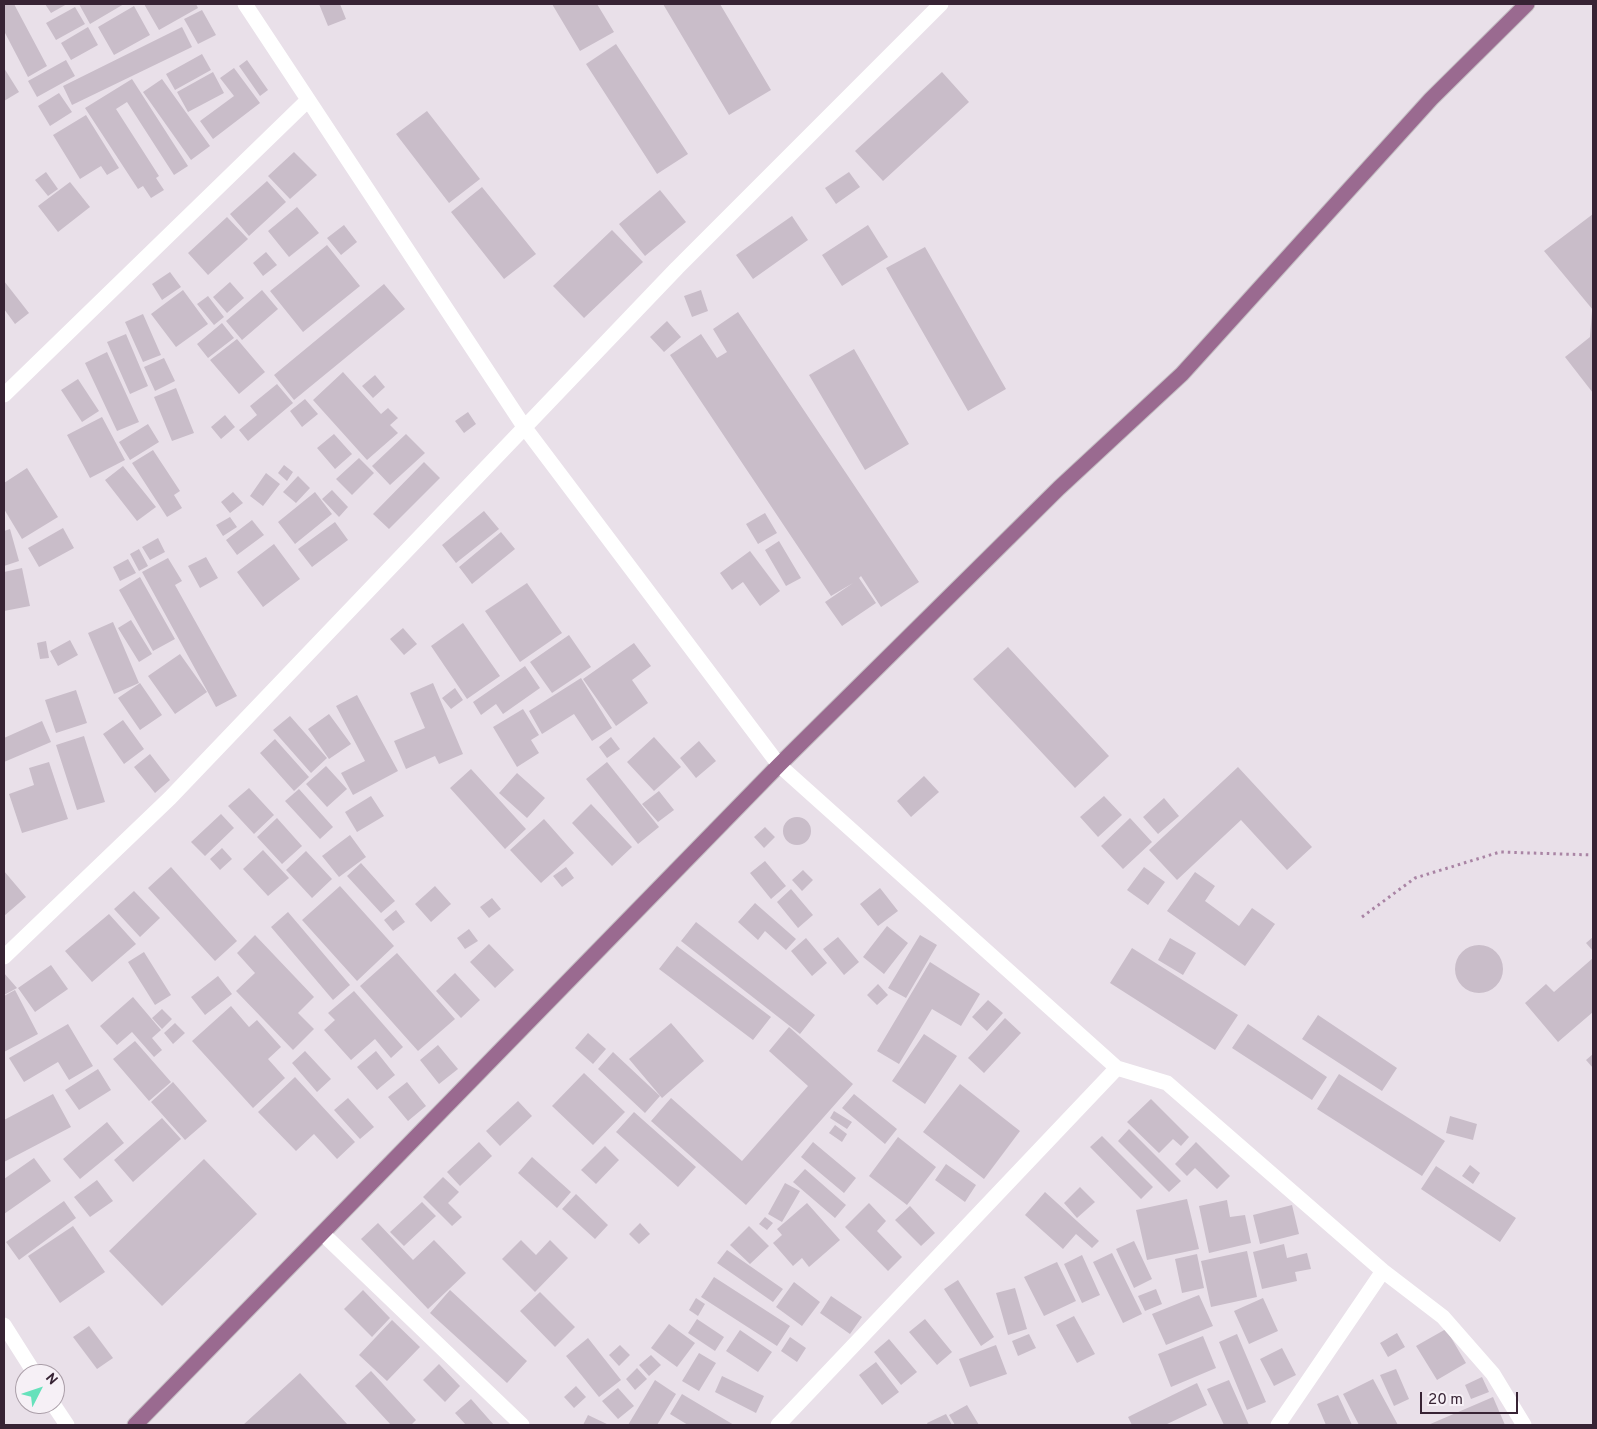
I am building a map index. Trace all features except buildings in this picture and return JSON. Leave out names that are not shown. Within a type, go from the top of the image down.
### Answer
[{"type":"main road","points":[[135,1425],[779,765],[1059,488],[1182,374],[1431,99],[1527,4]]},
{"type":"street","points":[[245,4],[525,428],[779,765],[1117,1068],[1167,1083],[1383,1271],[1442,1316],[1493,1374],[1524,1425]]},
{"type":"street","points":[[4,957],[170,798],[677,268],[941,4]]},
{"type":"street","points":[[4,395],[308,100]]},
{"type":"street","points":[[778,1425],[1117,1068]]},
{"type":"street","points":[[323,1234],[522,1425]]},
{"type":"street","points":[[1278,1425],[1383,1271]]},
{"type":"street","points":[[4,1325],[29,1364]]},
{"type":"street","points":[[60,1414],[67,1425]]},
{"type":"path","points":[[1362,917],[1415,878],[1500,852],[1593,855]]}]
